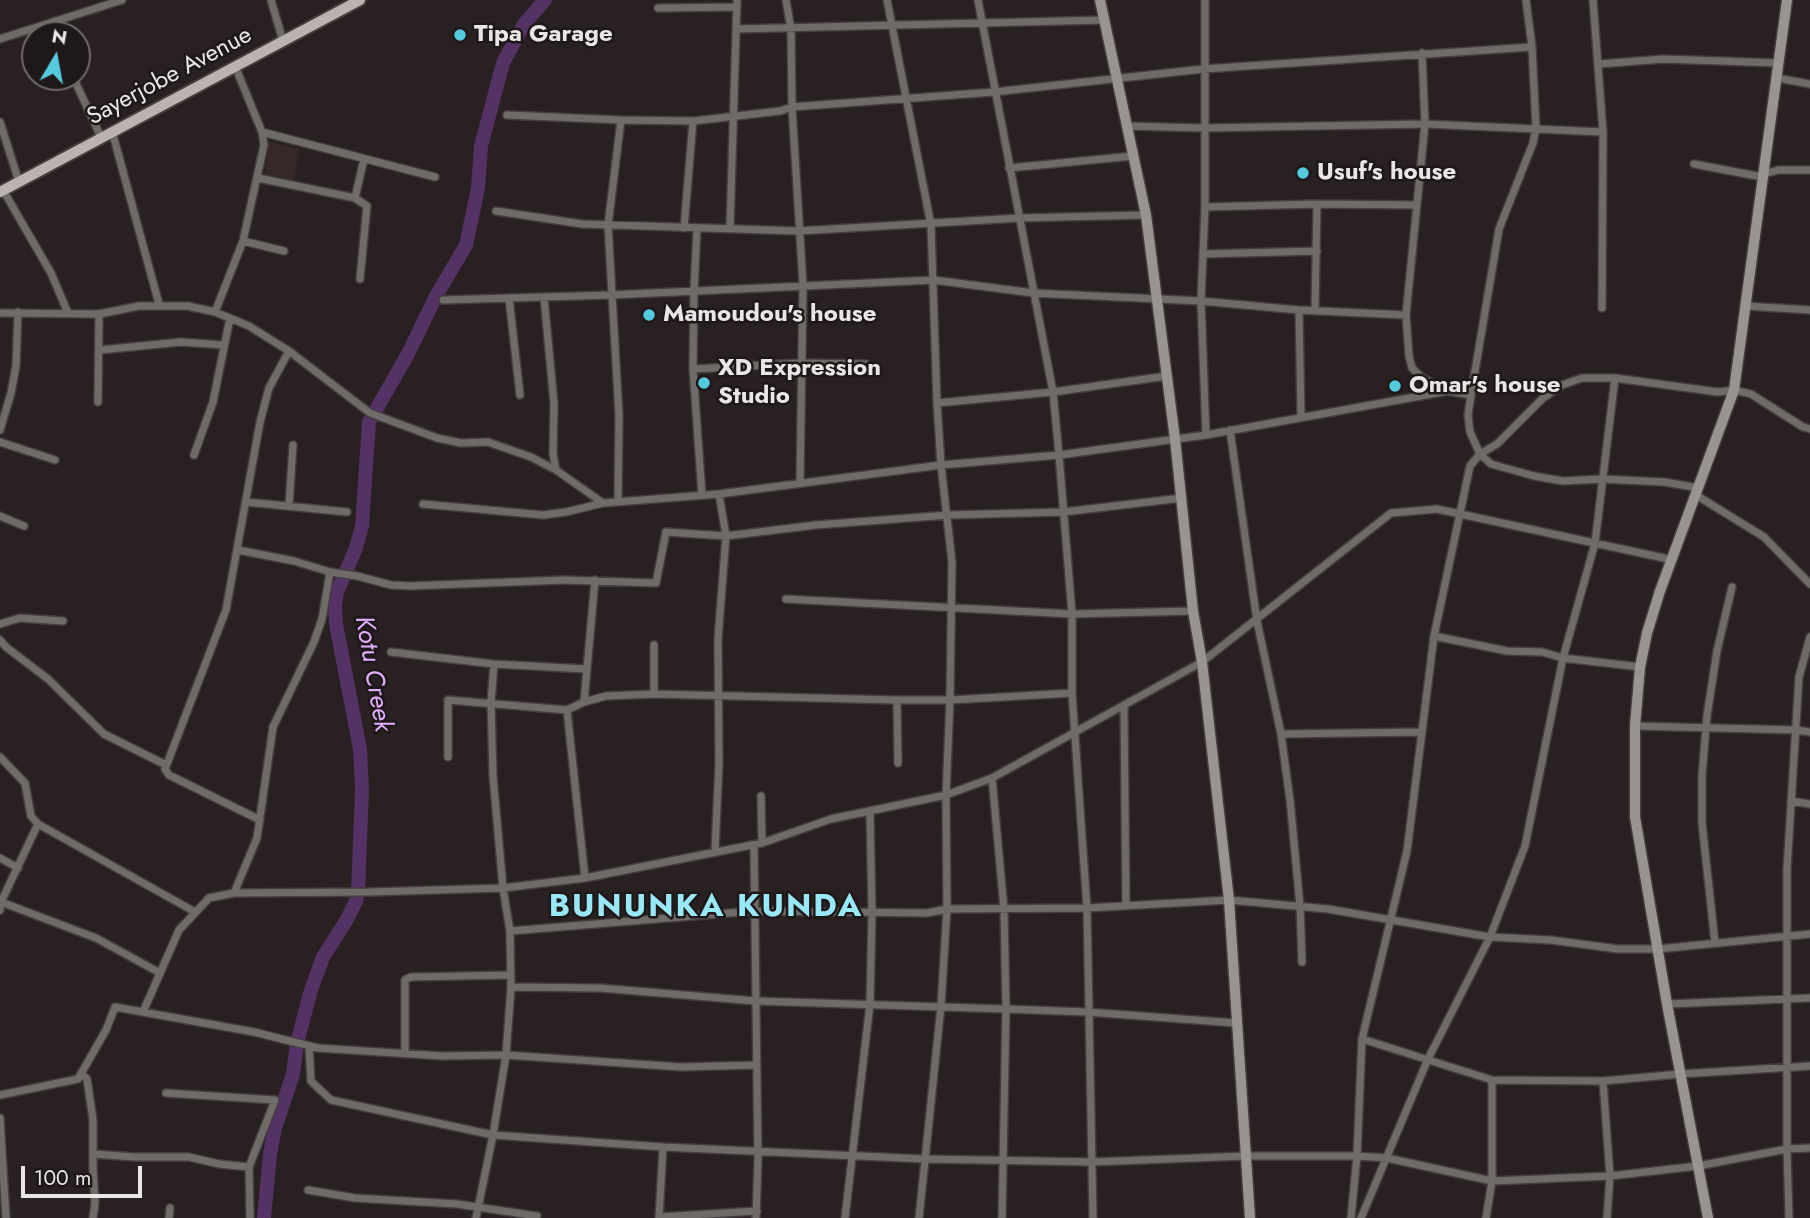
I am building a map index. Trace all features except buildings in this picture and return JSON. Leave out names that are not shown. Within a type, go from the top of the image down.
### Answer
[{"type":"main road","name":"Sayerjobe Avenue","points":[[1,191],[360,0]]},
{"type":"street","points":[[58,21],[122,0]]},
{"type":"street","points":[[271,0],[283,41]]},
{"type":"street","points":[[786,0],[791,29],[792,107],[803,285],[800,483]]},
{"type":"street","points":[[887,0],[931,225],[941,465],[953,562],[946,795],[947,909],[941,1006],[919,1218]]},
{"type":"street","points":[[978,0],[1053,392],[1072,614],[1072,693],[1087,908],[1093,1218]]},
{"type":"street","points":[[1100,0],[1146,215],[1175,439],[1193,611],[1202,662],[1229,900],[1251,1218]]},
{"type":"street","points":[[1205,0],[1205,208],[1200,301],[1206,435]]},
{"type":"street","points":[[1526,0],[1532,47],[1536,128],[1533,143],[1499,229],[1468,415],[1470,432],[1480,454],[1491,464],[1535,477],[1563,481],[1602,479],[1664,482],[1697,491],[1764,537],[1810,584]]},
{"type":"street","points":[[1594,0],[1603,132],[1602,308]]},
{"type":"street","points":[[1708,1218],[1667,1004],[1636,817],[1634,726],[1640,667],[1647,633],[1734,390],[1787,0]]},
{"type":"street","points":[[658,8],[737,3],[730,228]]},
{"type":"street","points":[[737,29],[1104,20]]},
{"type":"street","points":[[0,39],[21,33]]},
{"type":"street","points":[[507,115],[693,121],[792,107],[994,92],[1203,69],[1532,47]]},
{"type":"street","points":[[1422,54],[1425,124],[1406,315],[1409,356],[1412,368],[1421,377],[1448,390],[1471,395]]},
{"type":"street","points":[[1599,64],[1663,60],[1779,63]]},
{"type":"street","points":[[215,312],[243,242],[264,145],[262,132],[235,66]]},
{"type":"street","points":[[1777,78],[1810,84]]},
{"type":"street","points":[[79,91],[100,137]]},
{"type":"street","points":[[618,502],[619,415],[608,225],[621,120]]},
{"type":"street","points":[[684,228],[693,121]]},
{"type":"street","points":[[0,122],[19,182]]},
{"type":"street","points":[[1127,126],[1204,128],[1425,124],[1603,132]]},
{"type":"street","points":[[112,131],[159,304]]},
{"type":"street","points":[[262,132],[435,177]]},
{"type":"street","points":[[1009,168],[1133,156]]},
{"type":"street","points":[[355,198],[364,159]]},
{"type":"street","points":[[1694,164],[1750,176],[1778,170],[1810,170]]},
{"type":"street","points":[[258,178],[355,198],[367,206],[360,279]]},
{"type":"street","points":[[1,191],[51,273],[68,313]]},
{"type":"street","points":[[1205,208],[1317,204],[1416,205]]},
{"type":"street","points":[[1315,311],[1317,204]]},
{"type":"street","points":[[496,211],[582,224],[798,231],[1019,218],[1146,215]]},
{"type":"street","points":[[698,229],[693,369],[702,495]]},
{"type":"street","points":[[243,242],[284,251]]},
{"type":"street","points":[[1203,254],[1317,251]]},
{"type":"street","points":[[443,300],[934,280],[1033,293],[1406,315]]},
{"type":"street","points":[[544,297],[554,404],[556,470]]},
{"type":"street","points":[[509,298],[520,395]]},
{"type":"street","points":[[0,313],[99,314],[159,304],[188,306],[215,312],[249,326],[289,351],[373,414],[451,441],[488,442],[500,446],[556,470],[603,503]]},
{"type":"street","points":[[1746,306],[1810,310]]},
{"type":"street","points":[[1299,310],[1301,417]]},
{"type":"street","points":[[0,430],[16,366],[18,312]]},
{"type":"street","points":[[98,402],[99,314]]},
{"type":"street","points":[[194,455],[213,402],[230,318]]},
{"type":"street","points":[[100,350],[181,342],[223,345]]},
{"type":"street","points":[[260,820],[169,775],[166,765],[221,629],[265,401],[289,351]]},
{"type":"street","points":[[693,369],[801,363],[866,364]]},
{"type":"street","points":[[937,403],[1053,392],[1167,376]]},
{"type":"street","points":[[1351,1218],[1357,1156],[1362,1039],[1407,851],[1434,636],[1470,466],[1543,398],[1562,384],[1581,378],[1615,378],[1718,391],[1734,390],[1751,394],[1802,428],[1810,429]]},
{"type":"street","points":[[1361,1218],[1429,1059],[1490,937],[1525,846],[1563,658],[1595,543],[1615,378]]},
{"type":"street","points":[[423,503],[543,515],[603,503],[719,494],[941,465],[1059,456],[1206,435],[1448,390]]},
{"type":"street","points":[[1230,430],[1257,621],[1281,734],[1300,906],[1302,961]]},
{"type":"street","points":[[0,442],[55,460]]},
{"type":"street","points":[[289,505],[293,445]]},
{"type":"street","points":[[715,851],[719,764],[718,639],[726,536],[719,494]]},
{"type":"street","points":[[238,550],[391,585],[595,580],[656,583],[666,533],[726,536],[816,525],[949,515],[1063,512],[1182,498]]},
{"type":"street","points":[[246,502],[346,512]]},
{"type":"street","points":[[143,1012],[179,930],[209,898],[234,893],[503,888],[585,878],[758,844],[831,820],[946,795],[992,778],[1124,708],[1202,662],[1391,513],[1437,509],[1673,560]]},
{"type":"street","points":[[0,516],[24,526]]},
{"type":"street","points":[[234,893],[253,850],[273,727],[314,642],[322,619],[330,572]]},
{"type":"street","points":[[584,702],[595,580]]},
{"type":"street","points":[[1715,943],[1702,823],[1702,775],[1717,651],[1732,587]]},
{"type":"street","points":[[786,599],[1072,614],[1193,611]]},
{"type":"street","points":[[0,624],[20,618],[63,621]]},
{"type":"street","points":[[1434,636],[1507,651],[1542,652],[1563,658],[1640,667]]},
{"type":"street","points":[[1789,1218],[1787,869],[1799,677],[1810,637]]},
{"type":"street","points":[[0,640],[48,679],[104,734],[166,765]]},
{"type":"street","points":[[654,645],[654,694]]},
{"type":"street","points":[[391,652],[494,664],[586,670]]},
{"type":"street","points":[[477,1218],[506,1055],[511,987],[510,930],[503,888],[493,776],[491,702],[494,664]]},
{"type":"street","points":[[447,757],[448,700],[567,710],[606,696],[654,694],[950,700],[1072,693]]},
{"type":"street","points":[[897,700],[898,763]]},
{"type":"street","points":[[1124,708],[1126,906]]},
{"type":"street","points":[[567,710],[585,878]]},
{"type":"street","points":[[1634,726],[1797,730],[1810,733]]},
{"type":"street","points":[[1281,734],[1422,732]]},
{"type":"street","points":[[0,757],[25,783],[31,816],[38,824],[195,912]]},
{"type":"street","points":[[992,778],[1003,909],[1006,1009],[1002,1218]]},
{"type":"street","points":[[663,1147],[659,1217],[756,1214],[758,1150],[754,911],[761,796]]},
{"type":"street","points":[[1791,801],[1810,804]]},
{"type":"street","points":[[845,1218],[870,1004],[873,912],[870,813]]},
{"type":"street","points":[[38,824],[1,906],[96,938],[160,973]]},
{"type":"street","points":[[0,858],[18,868]]},
{"type":"street","points":[[510,930],[754,911],[927,913],[947,909],[1087,908],[1229,900],[1300,906],[1490,937],[1550,940],[1618,949],[1658,949],[1810,934]]},
{"type":"street","points":[[405,1052],[405,980],[411,977],[510,975]]},
{"type":"street","points":[[511,987],[600,988],[756,1001],[1087,1012],[1236,1023]]},
{"type":"street","points":[[1667,1004],[1810,998]]},
{"type":"street","points":[[0,1094],[78,1079],[106,1030],[115,1007],[254,1032],[309,1046],[442,1056],[506,1055],[681,1067],[756,1065]]},
{"type":"street","points":[[1362,1039],[1492,1080],[1603,1081],[1810,1066]]},
{"type":"street","points":[[309,1046],[311,1080],[331,1100],[493,1135],[663,1147],[926,1159],[1092,1162],[1246,1156],[1357,1156],[1387,1158],[1492,1181],[1610,1176],[1698,1166],[1787,1149],[1810,1148]]},
{"type":"street","points":[[82,1073],[88,1079],[93,1120],[93,1218]]},
{"type":"street","points":[[1486,1218],[1492,1181],[1492,1080]]},
{"type":"street","points":[[1603,1081],[1610,1176],[1607,1218]]},
{"type":"street","points":[[166,1093],[275,1100],[249,1167],[250,1218]]},
{"type":"street","points":[[0,1118],[6,1218]]},
{"type":"street","points":[[94,1154],[189,1157],[249,1167]]},
{"type":"street","points":[[308,1190],[355,1198],[478,1208],[537,1216]]},
{"type":"street","points":[[169,1218],[170,1208]]},
{"type":"shaded area","points":[[268,141],[299,149],[294,180],[266,174]]},
{"type":"waterway","name":"Kotu Creek","points":[[264,1218],[275,1128],[293,1074],[297,1043],[311,990],[323,957],[346,921],[358,892],[362,790],[360,749],[336,624],[335,605],[337,592],[356,548],[362,526],[369,422],[466,245],[478,188],[481,146],[503,63],[524,24],[545,0]]},
{"type":"place","name":"Tipa Garage","points":[[460,35]]},
{"type":"place","name":"Usuf's house","points":[[1303,173]]},
{"type":"place","name":"Mamoudou's house","points":[[649,315]]},
{"type":"place","name":"XD Expression Studio","points":[[704,383]]},
{"type":"place","name":"Omar's house","points":[[1395,386]]},
{"type":"district","name":"BUNUNKA KUNDA","points":[[706,908]]}]
